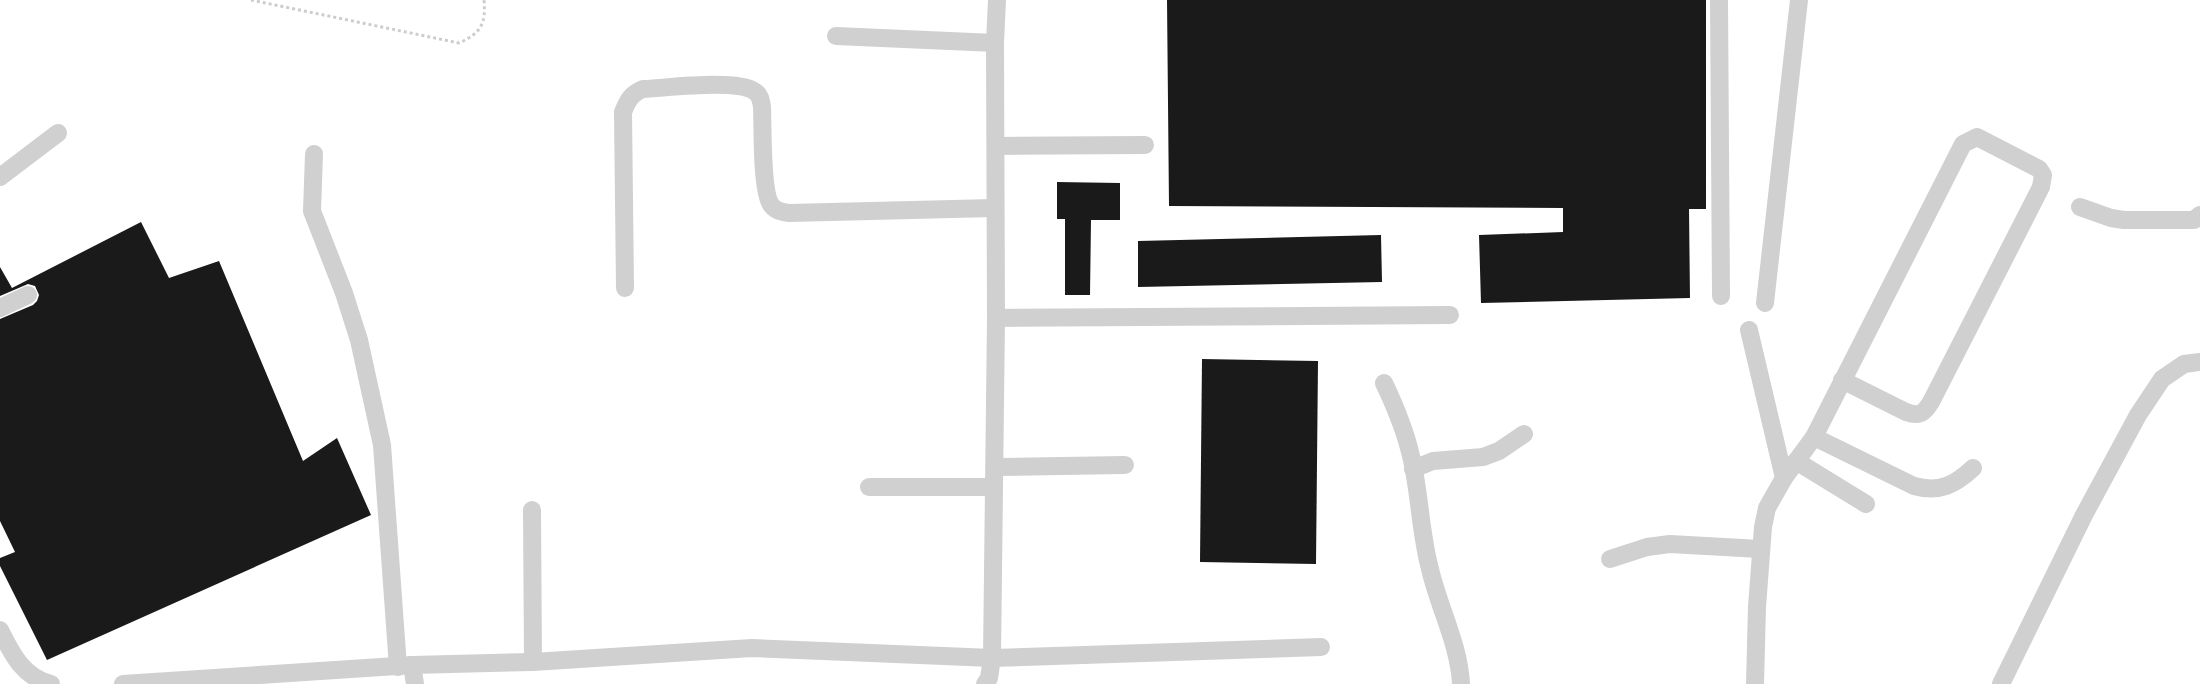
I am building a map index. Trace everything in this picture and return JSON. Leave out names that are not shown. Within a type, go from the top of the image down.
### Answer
[{"type":"street","points":[[989,682],[992,658],[995,467],[994,208],[997,0]]},
{"type":"street","points":[[1719,0],[1721,296]]},
{"type":"street","points":[[1765,303],[1799,0]]},
{"type":"street","points":[[836,36],[995,43]]},
{"type":"street","points":[[625,288],[623,112],[628,99],[634,92],[643,89],[739,85],[754,91],[759,96],[762,107],[765,177],[770,204],[778,211],[789,213],[994,208]]},
{"type":"street","points":[[0,177],[58,133]]},
{"type":"street","points":[[1755,684],[1760,549],[1767,508],[1784,478],[1814,437],[1842,381],[1893,284],[1963,144],[1977,137],[2039,169],[2043,175],[2041,186],[1924,412],[1915,415],[1906,412],[1842,381]]},
{"type":"street","points":[[996,146],[1145,145]]},
{"type":"street","points":[[314,154],[312,211],[344,293],[359,340],[382,445],[405,666],[415,684]]},
{"type":"street","points":[[2080,207],[2124,220],[2194,220],[2200,215]]},
{"type":"street","points":[[0,308],[28,295]]},
{"type":"street","points":[[996,318],[1450,315]]},
{"type":"street","points":[[1749,330],[1784,478]]},
{"type":"street","points":[[2001,684],[2084,515],[2142,407],[2162,379],[2172,371],[2184,364],[2200,362]]},
{"type":"street","points":[[1384,382],[1399,414],[1413,469],[1429,565],[1456,651],[1461,684]]},
{"type":"street","points":[[1413,469],[1433,461],[1483,457],[1499,451],[1524,434]]},
{"type":"street","points":[[1814,437],[1926,490],[1947,488],[1963,478],[1973,468]]},
{"type":"street","points":[[1796,461],[1866,504]]},
{"type":"street","points":[[995,467],[1125,465]]},
{"type":"street","points":[[869,487],[994,488]]},
{"type":"street","points":[[532,510],[533,662]]},
{"type":"street","points":[[1610,559],[1647,547],[1670,544],[1760,549]]},
{"type":"street","points":[[0,630],[20,665],[30,676],[51,684]]},
{"type":"street","points":[[123,684],[405,666],[533,662],[752,648],[992,658],[1321,647]]},
{"type":"path","points":[[250,0],[459,43],[471,38],[480,29],[486,17],[484,0]]},
{"type":"building","points":[[1167,0],[1706,0],[1706,209],[1689,209],[1690,298],[1481,303],[1479,235],[1563,232],[1563,208],[1169,206]]},
{"type":"building","points":[[1057,182],[1120,183],[1120,220],[1091,220],[1090,295],[1065,295],[1065,219],[1057,219]]},
{"type":"building","points":[[141,222],[169,278],[219,261],[303,461],[337,438],[371,515],[47,660],[0,566],[0,558],[15,552],[0,521],[0,319],[33,305],[39,295],[35,286],[28,284],[0,296],[0,267],[12,288]]},
{"type":"building","points":[[1381,235],[1382,282],[1138,287],[1138,241]]},
{"type":"building","points":[[1202,359],[1318,361],[1316,564],[1200,562]]}]
